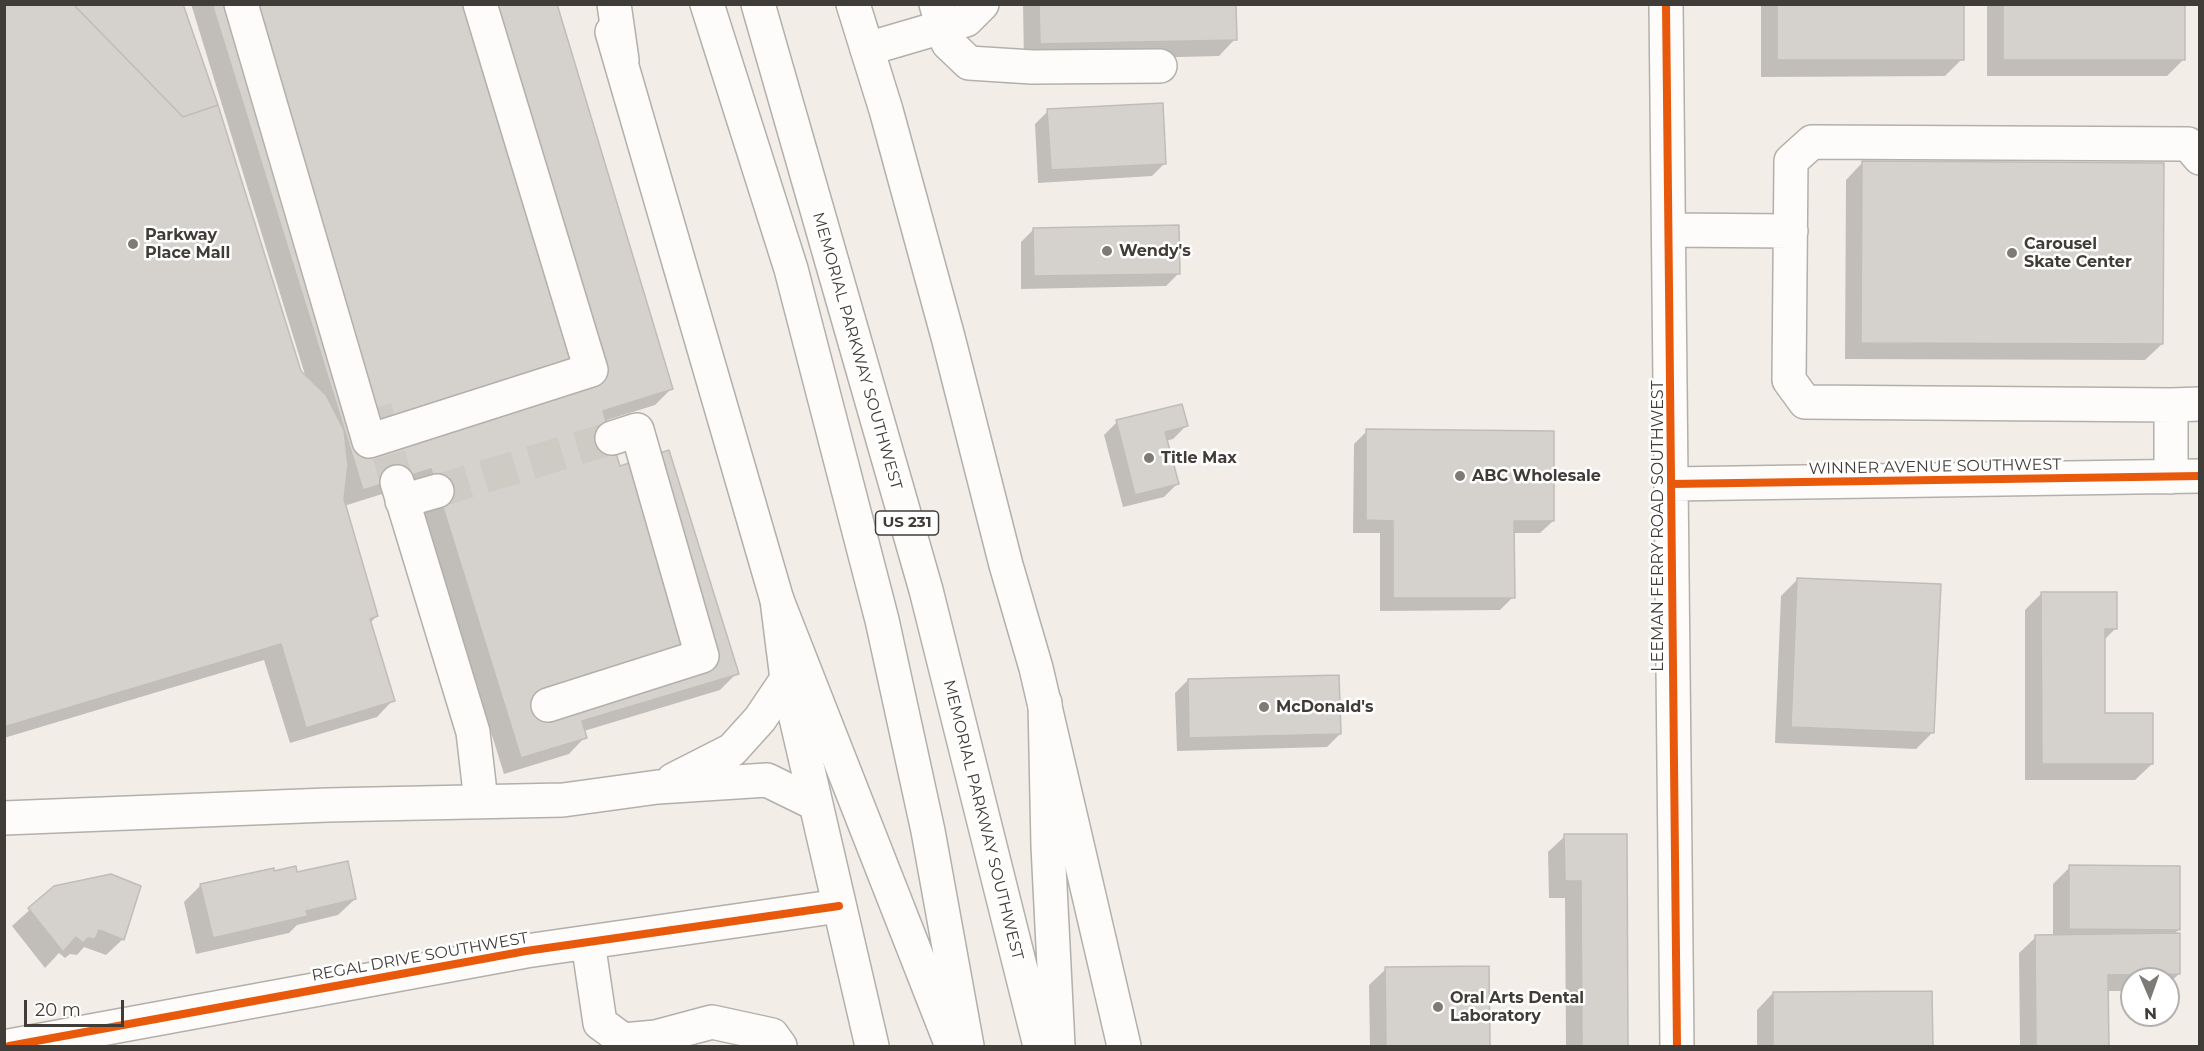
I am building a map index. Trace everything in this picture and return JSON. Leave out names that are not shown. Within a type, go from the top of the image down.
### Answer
[{"type":"main road","points":[[241,4],[369,441],[591,370],[480,4]]},
{"type":"main road","points":[[602,4],[622,60],[777,600],[878,865],[952,1047]]},
{"type":"main road","points":[[614,4],[622,60]]},
{"type":"main road","name":"US 231","points":[[707,4],[791,269],[882,620],[928,831],[967,1047]]},
{"type":"main road","name":"MEMORIAL PARKWAY SOUTHWEST","points":[[758,4],[926,590],[1040,1047]]},
{"type":"main road","points":[[853,4],[948,337],[1006,565],[1045,703],[1124,1047]]},
{"type":"main road","points":[[867,49],[938,16],[966,20],[982,4]]},
{"type":"main road","name":"LEEMAN FERRY ROAD SOUTHWEST","points":[[1666,4],[1677,1047]]},
{"type":"main road","points":[[938,16],[948,43],[969,63],[1032,67],[1160,66]]},
{"type":"main road","points":[[2185,477],[2185,405],[1805,402],[1790,380],[1791,161],[1812,142],[2188,144],[2199,158]]},
{"type":"main road","points":[[1669,230],[1791,231]]},
{"type":"main road","points":[[548,705],[702,656],[637,430],[612,438]]},
{"type":"main road","name":"WINNER AVENUE SOUTHWEST","points":[[1671,484],[2185,477]]},
{"type":"main road","points":[[437,491],[399,491],[473,732],[481,801]]},
{"type":"main road","points":[[777,600],[787,679],[872,1047]]},
{"type":"main road","points":[[658,787],[732,750],[760,719],[787,679]]},
{"type":"main road","points":[[1045,703],[1048,846],[1058,1047]]},
{"type":"main road","points":[[4,818],[563,800],[658,787],[767,780],[814,803]]},
{"type":"main road","name":"REGAL DRIVE SOUTHWEST","points":[[9,1047],[514,953],[839,906]]},
{"type":"main road","points":[[588,942],[600,1023],[623,1040],[656,1037],[712,1022],[772,1035],[780,1047]]},
{"type":"building","name":"Parkway Place Mall","points":[[4,4],[73,4],[183,117],[218,105],[301,371],[326,395],[344,430],[348,465],[344,499],[378,616],[370,619],[395,701],[306,728],[281,644],[4,727]]},
{"type":"building","points":[[73,4],[183,4],[218,105],[183,117]]},
{"type":"building","points":[[212,4],[557,4],[673,389],[603,411],[620,466],[669,450],[739,674],[582,721],[587,738],[521,758],[431,469],[363,490]]},
{"type":"building","points":[[1039,4],[1236,4],[1237,40],[1040,44]]},
{"type":"building","points":[[1777,4],[1964,4],[1964,60],[1777,60]]},
{"type":"building","points":[[2003,4],[2185,4],[2185,60],[2003,60]]},
{"type":"building","points":[[1163,103],[1166,164],[1051,170],[1047,109]]},
{"type":"building","name":"Carousel Skate Center","points":[[1862,161],[2164,163],[2163,344],[1861,343]]},
{"type":"building","name":"Wendy's","points":[[1179,225],[1180,274],[1034,276],[1033,228]]},
{"type":"building","name":"Title Max","points":[[1182,404],[1188,426],[1165,432],[1179,484],[1135,495],[1116,420]]},
{"type":"building","name":"ABC Wholesale","points":[[1366,429],[1554,431],[1554,521],[1514,521],[1515,598],[1393,598],[1393,521],[1366,520]]},
{"type":"building","points":[[1797,578],[1941,584],[1934,733],[1791,727]]},
{"type":"building","points":[[2041,592],[2117,592],[2117,629],[2105,629],[2105,713],[2153,713],[2153,764],[2042,764]]},
{"type":"building","name":"McDonald's","points":[[1339,675],[1341,734],[1189,738],[1188,679]]},
{"type":"building","points":[[1564,834],[1627,834],[1628,1046],[1582,1046],[1581,881],[1565,881]]},
{"type":"building","points":[[348,861],[356,899],[306,911],[308,916],[213,938],[200,884],[274,868],[274,871],[296,866],[297,872]]},
{"type":"building","points":[[2069,865],[2180,866],[2180,930],[2069,929]]},
{"type":"building","points":[[111,874],[141,886],[124,940],[99,930],[95,939],[88,938],[83,943],[76,937],[63,952],[28,908],[54,886]]},
{"type":"building","points":[[2180,933],[2180,967],[2120,967],[2120,975],[2108,975],[2109,1046],[2036,1046],[2035,935]]},
{"type":"building","name":"Oral Arts Dental Laboratory","points":[[1489,966],[1490,1046],[1386,1046],[1385,967]]},
{"type":"building","points":[[1932,991],[1933,1046],[1773,1046],[1773,992]]},
{"type":"tunnel","points":[[375,408],[397,482]]},
{"type":"tunnel","points":[[437,491],[612,438]]},
{"type":"cycle path","points":[[1666,4],[1677,1046]]},
{"type":"cycle path","points":[[1671,484],[2200,476]]},
{"type":"cycle path","points":[[9,1046],[526,951],[839,906]]},
{"type":"place","name":"Parkway Place Mall","points":[[133,244]]},
{"type":"place","name":"Wendy's","points":[[1107,251]]},
{"type":"place","name":"Carousel Skate Center","points":[[2012,253]]},
{"type":"place","name":"Title Max","points":[[1149,458]]},
{"type":"place","name":"ABC Wholesale","points":[[1460,476]]},
{"type":"place","name":"McDonald's","points":[[1264,707]]},
{"type":"place","name":"Oral Arts Dental Laboratory","points":[[1438,1007]]}]
